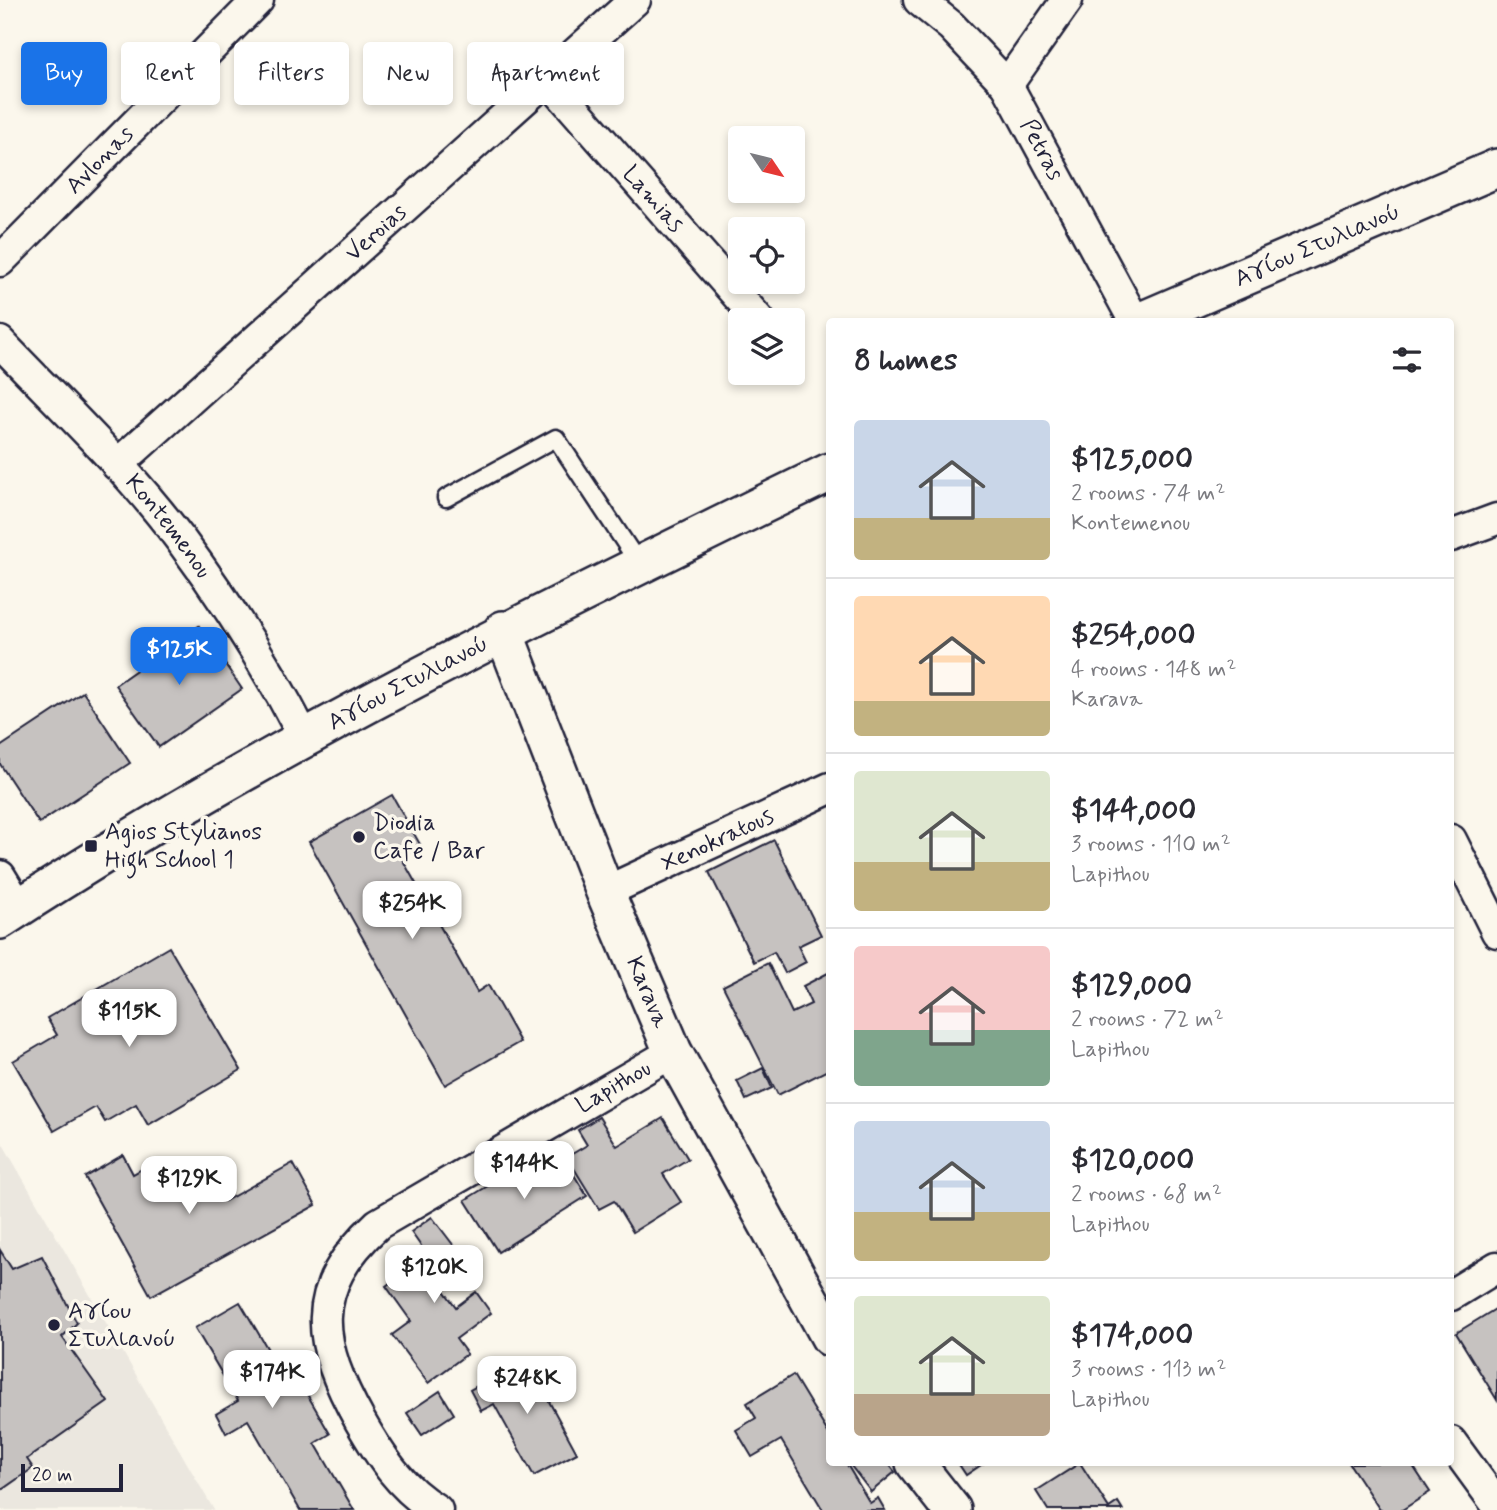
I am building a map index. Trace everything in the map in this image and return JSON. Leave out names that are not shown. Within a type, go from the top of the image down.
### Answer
[{"type":"street","name":"Avlonas","points":[[0,261],[258,0]]},
{"type":"street","name":"Veroias","points":[[588,42],[635,0]]},
{"type":"street","name":"Petras","points":[[919,0],[951,26],[1007,85],[1135,318]]},
{"type":"street","points":[[1007,85],[1067,0]]},
{"type":"street","name":"Veroias","points":[[117,465],[517,105]]},
{"type":"street","name":"Lamias","points":[[571,105],[748,308]]},
{"type":"street","name":"Αγίου Στυλιανού","points":[[1147,318],[1496,173]]},
{"type":"street","name":"Kontemenou","points":[[0,342],[117,465],[180,538],[279,689],[304,737]]},
{"type":"street","name":"Αγίου Στυλιανού","points":[[10,914],[244,769],[503,631],[826,474]]},
{"type":"street","points":[[1454,535],[1497,519]]},
{"type":"street","name":"Karava","points":[[503,631],[605,892],[673,1052],[826,1330]]},
{"type":"street","name":"Xenokratous","points":[[605,892],[826,790]]},
{"type":"street","points":[[1454,846],[1497,932]]},
{"type":"street","points":[[0,876],[10,914]]},
{"type":"street","name":"Lapithou","points":[[437,1510],[407,1488],[382,1459],[338,1381],[327,1349],[324,1319],[338,1272],[357,1244],[378,1224],[673,1052]]},
{"type":"street","points":[[1454,1293],[1497,1267]]},
{"type":"street","points":[[1454,1446],[1497,1505]]},
{"type":"street","points":[[917,1466],[952,1510]]},
{"type":"lane","points":[[446,498],[556,438],[639,564]]},
{"type":"shaded area","name":"Αγίου Στυλιανού","points":[[0,1139],[214,1510],[0,1510]]},
{"type":"building","points":[[199,626],[242,689],[159,747],[115,685]]},
{"type":"building","points":[[83,692],[130,763],[39,823],[0,764],[0,747]]},
{"type":"building","points":[[392,795],[421,846],[401,857],[477,992],[488,985],[520,1042],[445,1085],[309,842]]},
{"type":"building","points":[[774,840],[821,935],[798,946],[806,962],[785,973],[774,952],[754,962],[709,872]]},
{"type":"building","points":[[169,947],[241,1070],[148,1125],[136,1104],[105,1122],[96,1107],[54,1131],[13,1061],[57,1035],[47,1018]]},
{"type":"building","points":[[768,963],[792,1013],[811,1004],[803,986],[826,974],[826,1071],[778,1095],[723,986]]},
{"type":"building","points":[[763,1068],[772,1088],[746,1100],[737,1081]]},
{"type":"building","points":[[599,1117],[617,1146],[663,1118],[688,1159],[663,1174],[681,1202],[633,1232],[614,1201],[599,1209],[567,1157],[587,1145],[578,1130]]},
{"type":"building","points":[[123,1155],[133,1174],[154,1162],[215,1184],[225,1201],[293,1163],[316,1205],[151,1296],[85,1177]]},
{"type":"building","points":[[563,1157],[587,1196],[498,1252],[465,1200],[491,1184],[486,1176],[508,1162],[521,1184]]},
{"type":"building","points":[[432,1217],[470,1267],[442,1288],[456,1307],[476,1292],[491,1313],[456,1339],[467,1354],[428,1383],[392,1335],[411,1321],[386,1286],[427,1255],[411,1232]]},
{"type":"building","points":[[0,1250],[12,1269],[42,1256],[77,1323],[62,1337],[108,1402],[27,1459],[33,1468],[0,1491]]},
{"type":"building","points":[[240,1302],[293,1392],[303,1387],[330,1434],[315,1443],[354,1510],[300,1510],[248,1420],[226,1433],[216,1414],[238,1401],[195,1328]]},
{"type":"building","points":[[1497,1308],[1497,1400],[1456,1333]]},
{"type":"building","points":[[526,1359],[577,1453],[534,1476],[494,1404],[481,1411],[470,1390]]},
{"type":"building","points":[[793,1375],[826,1429],[826,1466],[848,1466],[870,1503],[878,1498],[885,1510],[823,1510],[781,1440],[752,1457],[736,1430],[756,1418],[747,1403]]},
{"type":"building","points":[[440,1391],[454,1414],[422,1435],[407,1413]]},
{"type":"building","points":[[851,1466],[890,1466],[895,1472],[871,1492]]},
{"type":"building","points":[[960,1466],[980,1466],[966,1475]]},
{"type":"building","points":[[1075,1466],[1082,1466],[1109,1508],[1118,1502],[1123,1510],[1048,1510],[1036,1491]]},
{"type":"building","points":[[1351,1466],[1413,1466],[1430,1492],[1402,1510],[1380,1510]]},
{"type":"place","name":"Diodia Cafe / Bar","points":[[359,837]]},
{"type":"place","name":"Agios Stylianos High School 1","points":[[91,846]]},
{"type":"place","name":"Αγίου Στυλιανού","points":[[54,1325]]}]
